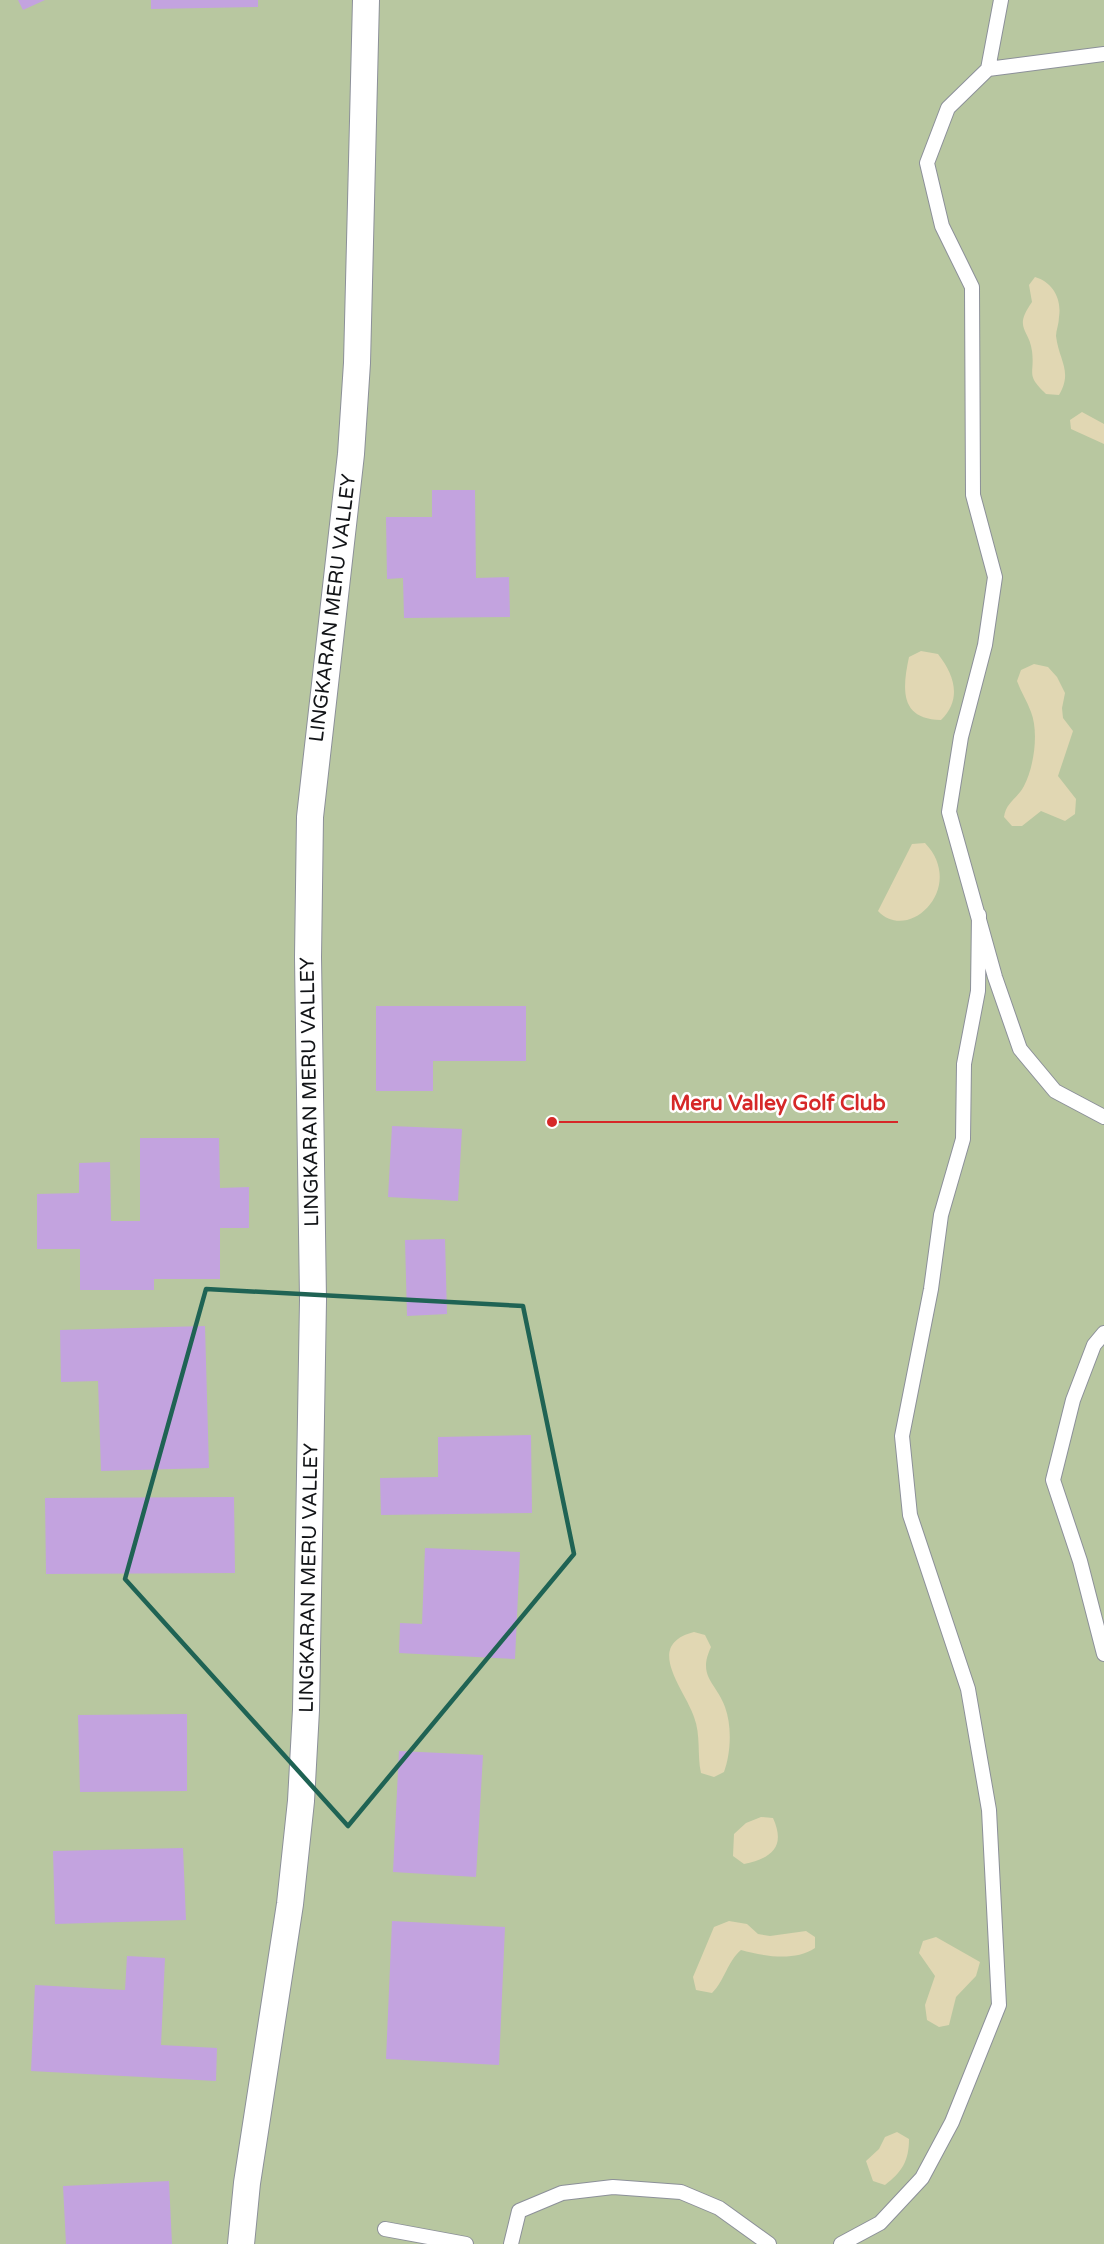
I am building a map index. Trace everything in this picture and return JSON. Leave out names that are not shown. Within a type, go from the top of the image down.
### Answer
[{"type":"street","name":"LINGKARAN MERU VALLEY","points":[[241,2244],[246,2183],[290,1904],[301,1801],[306,1710],[313,1300],[308,945],[310,817],[321,701],[344,530],[353,420],[366,0]]},
{"type":"lane","points":[[1000,0],[988,69],[948,108],[927,163],[942,226],[972,287],[973,495],[995,577],[985,645],[962,737],[949,812],[995,977],[1020,1049],[1055,1091],[1104,1117]]},
{"type":"lane","points":[[988,69],[1104,54]]},
{"type":"lane","points":[[841,2244],[880,2223],[922,2178],[952,2122],[999,2005],[996,1919],[985,1788],[968,1689],[910,1515],[902,1436],[930,1288],[941,1215],[963,1139],[964,1064],[978,991],[979,915]]},
{"type":"lane","points":[[1104,1333],[1094,1345],[1073,1400],[1053,1480],[1080,1561],[1104,1654]]},
{"type":"lane","points":[[511,2244],[519,2211],[562,2193],[613,2187],[681,2192],[718,2208],[769,2244]]},
{"type":"lane","points":[[386,2229],[466,2244]]},
{"type":"highlighted area","points":[[206,1289],[523,1306],[574,1554],[348,1826],[125,1579]]},
{"type":"green space","points":[[0,0],[1104,0],[1104,2244],[0,2244]]},
{"type":"sand","points":[[1035,277],[1051,287],[1059,303],[1056,336],[1065,379],[1059,395],[1046,394],[1035,382],[1032,374],[1032,351],[1023,323],[1026,311],[1032,302],[1029,285]]},
{"type":"sand","points":[[1082,412],[1104,424],[1104,444],[1071,429],[1070,420]]},
{"type":"sand","points":[[921,651],[938,654],[952,679],[954,696],[952,704],[941,720],[918,714],[907,700],[905,681],[909,657]]},
{"type":"sand","points":[[1034,664],[1048,667],[1057,677],[1065,693],[1063,718],[1073,731],[1058,776],[1076,799],[1075,814],[1065,821],[1041,811],[1022,826],[1012,826],[1004,817],[1005,812],[1022,790],[1027,778],[1033,760],[1035,739],[1031,712],[1017,681],[1021,670]]},
{"type":"sand","points":[[925,843],[936,860],[940,877],[937,893],[929,906],[918,916],[904,920],[891,919],[878,911],[912,844]]},
{"type":"sand","points":[[694,1632],[705,1635],[711,1647],[707,1657],[707,1673],[721,1698],[729,1722],[730,1740],[726,1765],[724,1772],[714,1777],[701,1773],[696,1724],[669,1657],[671,1647],[679,1638]]},
{"type":"sand","points":[[761,1817],[773,1818],[777,1828],[777,1844],[769,1854],[744,1864],[733,1856],[734,1834],[746,1823]]},
{"type":"sand","points":[[729,1921],[747,1924],[758,1934],[770,1936],[806,1931],[815,1937],[815,1948],[798,1955],[779,1957],[741,1950],[732,1960],[712,1993],[696,1990],[693,1977],[714,1927]]},
{"type":"sand","points":[[936,1937],[980,1962],[976,1976],[956,1997],[949,2025],[939,2027],[927,2020],[925,2005],[935,1976],[919,1953],[923,1941]]},
{"type":"sand","points":[[897,2132],[909,2139],[906,2160],[896,2175],[885,2185],[873,2181],[866,2161],[879,2149],[885,2137]]},
{"type":"building","points":[[18,0],[45,0],[23,10]]},
{"type":"building","points":[[151,0],[258,0],[258,7],[151,9]]},
{"type":"building","points":[[432,490],[475,490],[476,578],[509,577],[510,617],[404,618],[403,578],[387,579],[386,517],[432,517]]},
{"type":"building","points":[[376,1006],[526,1006],[526,1061],[433,1061],[433,1091],[376,1091]]},
{"type":"building","points":[[392,1126],[462,1129],[458,1201],[388,1197]]},
{"type":"building","points":[[140,1138],[219,1138],[220,1188],[249,1187],[249,1228],[220,1228],[220,1279],[154,1279],[154,1290],[80,1290],[80,1249],[37,1249],[37,1194],[79,1193],[79,1163],[110,1162],[111,1221],[140,1221]]},
{"type":"building","points":[[445,1239],[447,1314],[407,1316],[405,1240]]},
{"type":"building","points":[[205,1326],[209,1468],[101,1471],[98,1381],[61,1382],[60,1330]]},
{"type":"building","points":[[531,1435],[532,1513],[381,1515],[380,1478],[438,1477],[438,1437]]},
{"type":"building","points":[[234,1497],[235,1573],[46,1574],[45,1498]]},
{"type":"building","points":[[425,1548],[520,1552],[515,1659],[399,1653],[400,1623],[422,1624]]},
{"type":"building","points":[[187,1714],[187,1791],[80,1792],[78,1715]]},
{"type":"building","points":[[399,1751],[483,1755],[476,1877],[393,1872]]},
{"type":"building","points":[[183,1848],[186,1920],[55,1924],[53,1851]]},
{"type":"building","points":[[392,1921],[505,1927],[499,2065],[386,2059]]},
{"type":"building","points":[[127,1956],[165,1958],[161,2045],[217,2048],[216,2081],[31,2071],[35,1985],[125,1990]]},
{"type":"building","points":[[169,2181],[172,2244],[66,2244],[63,2186]]},
{"type":"place","name":"Meru Valley Golf Club","points":[[552,1122]]}]
